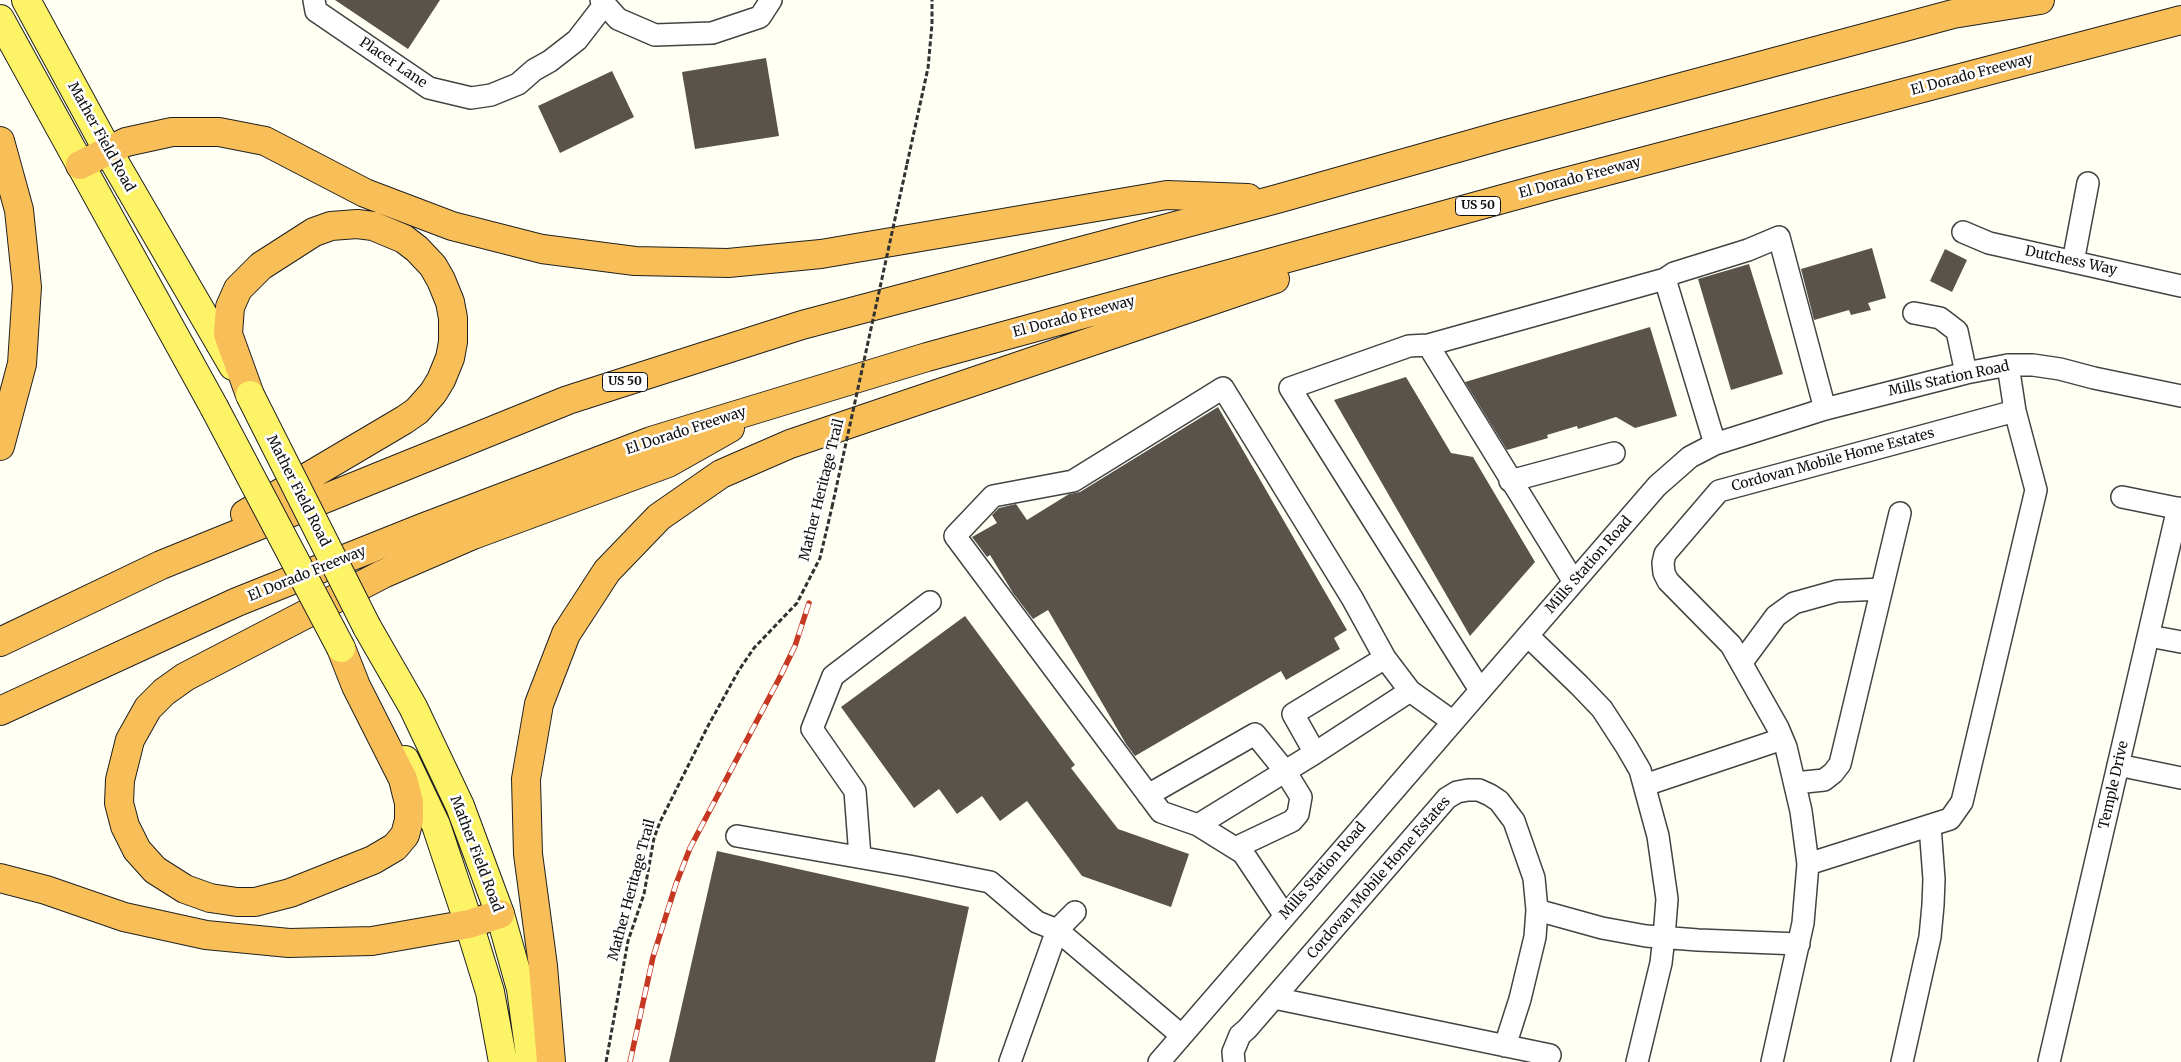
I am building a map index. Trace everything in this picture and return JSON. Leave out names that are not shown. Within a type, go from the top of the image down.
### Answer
[{"type":"highway","name":"US 50","points":[[0,642],[162,564],[568,400],[802,325],[1278,199],[1516,131],[1944,17],[2040,0]]},
{"type":"highway","name":"El Dorado Freeway","points":[[0,711],[237,602],[422,528],[651,441],[927,357],[1550,186],[2181,20]]},
{"type":"highway","points":[[80,165],[126,142],[172,132],[219,132],[265,141],[365,193],[452,226],[542,249],[635,261],[728,263],[821,254],[1167,195],[1278,199]]},
{"type":"highway","points":[[0,141],[19,210],[27,287],[22,364],[0,446]]},
{"type":"highway","points":[[550,1062],[543,966],[528,854],[526,779],[539,704],[566,634],[596,587],[607,571],[659,517],[721,474],[790,444],[1550,186]]},
{"type":"highway","points":[[162,564],[404,420],[416,411],[433,393],[442,380],[450,358],[453,334],[450,302],[442,280],[433,266],[417,248],[404,239],[374,226],[357,224],[331,226],[314,232],[262,266],[238,290],[230,307],[228,334],[250,395]]},
{"type":"highway","points":[[341,648],[356,686],[403,779],[409,803],[409,820],[405,835],[394,847],[372,860],[290,894],[255,902],[237,902],[210,898],[185,889],[155,870],[137,850],[124,826],[119,803],[120,780],[130,740],[148,708],[164,692],[185,677],[384,574],[473,535],[668,463],[777,402]]},
{"type":"highway","points":[[0,878],[46,890],[124,917],[206,935],[289,943],[372,941],[469,924],[500,914]]},
{"type":"main road","name":"Mather Field Road","points":[[26,0],[108,151],[250,395],[367,627],[413,707],[460,806],[500,914],[521,990],[531,1062]]},
{"type":"main road","name":"Mather Field Road","points":[[0,19],[214,407],[341,648],[389,727],[432,816],[490,992],[502,1062]]},
{"type":"street","name":"Placer Lane","points":[[314,0],[316,11],[429,88],[471,98],[491,95],[518,84],[576,40],[603,3]]},
{"type":"street","points":[[603,3],[618,19],[655,35],[712,33],[760,17],[771,0]]},
{"type":"street","points":[[2072,262],[2088,183]]},
{"type":"street","name":"Dutchess Way","points":[[1963,232],[1989,243],[2181,286]]},
{"type":"street","points":[[1480,690],[1290,388],[1409,346],[1428,345],[1665,279],[1674,273],[1748,250],[1779,237],[1826,409]]},
{"type":"street","points":[[1665,279],[1715,444]]},
{"type":"street","points":[[1914,313],[1940,318],[1957,331],[1966,373]]},
{"type":"street","points":[[1428,345],[1510,482],[1574,582]]},
{"type":"street","points":[[1808,864],[1950,819],[1962,802],[2036,490],[2015,411],[2008,364]]},
{"type":"street","name":"Mills Station Road","points":[[1159,1062],[1657,486],[1690,458],[1715,444],[1826,409],[2008,364],[2060,369],[2181,396]]},
{"type":"street","points":[[1285,916],[1243,853],[1198,825],[1161,812],[955,536],[993,496],[1073,481],[1223,388],[1352,598],[1385,658],[1410,691],[1452,722]]},
{"type":"street","name":"Cordovan Mobile Home Estates","points":[[1772,1062],[1804,923],[1808,864],[1796,783],[1782,739],[1742,662],[1731,645],[1668,581],[1664,573],[1663,563],[1665,554],[1719,491],[2015,411]]},
{"type":"street","points":[[1510,482],[1614,453]]},
{"type":"street","points":[[2122,497],[2180,509]]},
{"type":"street","name":"Temple Drive","points":[[2049,1062],[2180,509]]},
{"type":"street","points":[[1796,783],[1824,780],[1840,764],[1900,513]]},
{"type":"street","points":[[1742,662],[1776,616],[1794,603],[1837,591],[1882,589]]},
{"type":"street","points":[[860,857],[855,791],[812,730],[833,676],[930,602]]},
{"type":"street","points":[[1528,636],[1574,679],[1602,710],[1640,770],[1645,785],[1658,836],[1667,899],[1661,963],[1637,1062]]},
{"type":"street","points":[[2149,636],[2181,642]]},
{"type":"street","points":[[1315,753],[1292,714],[1385,658]]},
{"type":"street","points":[[1198,825],[1315,753],[1410,691]]},
{"type":"street","points":[[1148,795],[1255,734],[1285,771],[1301,797],[1298,814],[1292,821],[1235,848]]},
{"type":"street","points":[[1645,785],[1782,739]]},
{"type":"street","points":[[2118,765],[2181,778]]},
{"type":"street","name":"Cordovan Mobile Home Estates","points":[[1234,1062],[1233,1052],[1240,1035],[1447,798],[1457,792],[1468,790],[1479,790],[1490,794],[1499,801],[1514,821],[1534,878],[1537,910],[1530,964],[1505,1046]]},
{"type":"street","points":[[1902,1062],[1923,972],[1932,922],[1934,879],[1930,826]]},
{"type":"street","points":[[737,836],[990,882],[1037,922],[1057,930],[1181,1035]]},
{"type":"street","points":[[1537,910],[1602,928],[1664,938],[1799,944]]},
{"type":"street","points":[[1010,1062],[1057,930],[1075,912]]},
{"type":"street","points":[[1274,998],[1550,1055]]},
{"type":"path","name":"Mather Heritage Trail","points":[[606,1062],[628,941],[644,894],[654,838],[660,822],[708,726],[739,670],[754,648],[798,603],[820,558],[928,68],[932,0]]},
{"type":"building","points":[[335,0],[440,0],[408,49]]},
{"type":"building","points":[[766,58],[779,136],[695,149],[682,72]]},
{"type":"building","points":[[612,71],[634,117],[560,153],[538,106]]},
{"type":"building","points":[[1872,248],[1886,298],[1868,303],[1871,310],[1851,315],[1849,310],[1814,320],[1801,269]]},
{"type":"building","points":[[1945,249],[1967,260],[1952,292],[1930,281]]},
{"type":"building","points":[[1749,264],[1783,374],[1731,390],[1698,279]]},
{"type":"building","points":[[1650,327],[1677,416],[1635,428],[1616,417],[1578,429],[1577,426],[1547,435],[1548,438],[1507,450],[1465,382]]},
{"type":"building","points":[[1406,377],[1451,453],[1473,457],[1535,562],[1470,636],[1334,400]]},
{"type":"building","points":[[1218,407],[1347,630],[1334,638],[1340,649],[1286,680],[1281,671],[1135,756],[1126,744],[1048,610],[1033,619],[1013,593],[990,555],[987,557],[972,537],[997,523],[992,515],[999,508],[1016,504],[1027,520],[1069,494],[1080,492]]},
{"type":"building","points":[[965,616],[1075,765],[1071,768],[1118,829],[1189,854],[1171,907],[1082,876],[1027,801],[1000,821],[982,796],[957,814],[939,789],[914,808],[841,707]]},
{"type":"building","points":[[717,851],[969,907],[935,1062],[669,1062]]},
{"type":"railway","points":[[630,1062],[653,957],[676,884],[690,848],[781,675],[795,646],[809,603]]}]
